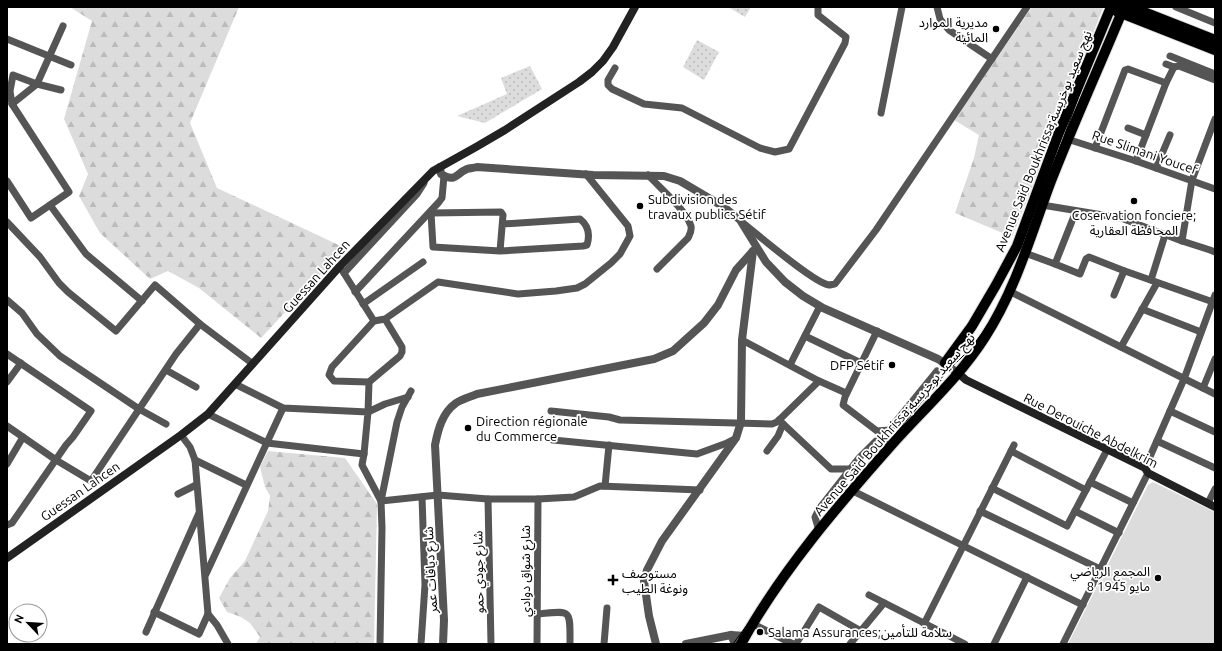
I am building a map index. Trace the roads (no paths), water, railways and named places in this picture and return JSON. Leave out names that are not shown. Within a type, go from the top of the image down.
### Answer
[{"type":"main road","name":"Guessan Lahcen","points":[[7,558],[181,435],[208,414],[234,384],[430,174],[505,130],[592,72],[603,61],[613,47],[635,7]]},
{"type":"main road","points":[[1131,7],[1215,40]]},
{"type":"main road","points":[[1110,8],[1122,10],[1215,50]]},
{"type":"main road","name":"Avenue Saïd Boukhrissa;نهج سعيد بوخريسة","points":[[941,367],[972,326],[1017,246],[1058,135],[1110,8]]},
{"type":"main road","name":"Avenue Saïd Boukhrissa;نهج سعيد بوخريسة","points":[[743,640],[770,596],[819,531],[896,441],[958,374],[985,338],[1011,292],[1067,139],[1122,10]]},
{"type":"main road","name":"Rue Derouiche Abdelkrim","points":[[958,374],[966,380],[1107,450],[1212,505]]},
{"type":"street","points":[[615,68],[608,80],[608,85],[612,89],[644,104],[682,108],[760,148],[775,152],[789,149],[845,43],[846,37],[818,15],[818,7]]},
{"type":"street","points":[[881,113],[902,7]]},
{"type":"street","points":[[937,7],[940,19],[949,30],[992,59]]},
{"type":"street","points":[[440,167],[441,174],[448,179],[455,178],[467,169],[477,167],[586,174],[664,176],[680,181],[724,207],[798,267],[817,280],[829,285],[835,284],[876,230],[1027,7]]},
{"type":"street","points":[[1176,7],[1215,22]]},
{"type":"street","points":[[12,104],[37,84],[63,26]]},
{"type":"street","points":[[7,39],[71,65]]},
{"type":"street","points":[[1170,56],[1215,74]]},
{"type":"street","points":[[1136,161],[1166,84],[1170,66],[1179,66],[1215,80]]},
{"type":"street","points":[[1095,148],[1125,70],[1137,70],[1166,84]]},
{"type":"street","points":[[7,181],[31,218],[69,192],[12,104],[10,91],[13,75],[37,84],[61,90]]},
{"type":"street","points":[[1182,241],[1192,180],[1215,121]]},
{"type":"street","points":[[1128,128],[1146,135]]},
{"type":"street","points":[[1156,168],[1170,135]]},
{"type":"street","name":"Rue Slimani Youcef","points":[[1067,139],[1136,161],[1215,189]]},
{"type":"street","points":[[384,319],[402,347],[400,356],[369,382],[334,381],[329,375],[332,367],[374,321],[384,319],[438,282],[518,294],[577,288],[585,284],[620,254],[630,236],[628,226],[586,174]]},
{"type":"street","points":[[355,292],[439,202],[442,198],[444,176]]},
{"type":"street","points":[[648,176],[684,213],[691,226],[691,232],[688,238],[657,269]]},
{"type":"street","points":[[50,205],[86,254],[142,300]]},
{"type":"street","points":[[1042,205],[1121,218],[1215,252]]},
{"type":"street","points":[[1055,264],[1076,211]]},
{"type":"street","points":[[431,212],[498,212],[503,215],[500,251]]},
{"type":"street","points":[[431,212],[433,247],[500,251],[583,246],[587,245],[589,240],[588,228],[585,222],[580,219],[503,224]]},
{"type":"street","points":[[740,220],[766,262],[785,282],[803,296],[820,306],[938,359],[941,367],[958,374]]},
{"type":"street","points":[[7,222],[40,257],[63,288],[116,331],[155,285],[200,324],[253,364]]},
{"type":"street","points":[[1121,347],[1142,309],[1154,281],[1165,235]]},
{"type":"street","points":[[656,644],[649,616],[644,581],[645,576],[662,541],[736,438],[741,422],[742,340],[754,242]]},
{"type":"street","name":"شارع ديافات عمر","points":[[443,644],[444,620],[435,445],[442,421],[448,412],[456,403],[477,394],[654,360],[673,351],[704,323],[718,305],[736,270],[753,251]]},
{"type":"street","points":[[1025,253],[1080,274],[1086,259],[1089,257],[1124,271],[1214,299],[1184,379],[1157,441],[1147,471],[1133,503],[1063,644]]},
{"type":"street","points":[[363,304],[423,262]]},
{"type":"street","points":[[342,269],[374,321]]},
{"type":"street","points":[[1114,295],[1124,271]]},
{"type":"street","points":[[1011,292],[1215,394]]},
{"type":"street","points":[[7,300],[22,313],[37,334],[60,356],[139,409],[166,424]]},
{"type":"street","points":[[790,365],[820,306]]},
{"type":"street","points":[[1142,309],[1201,332]]},
{"type":"street","points":[[7,426],[56,460],[91,481],[166,370],[200,324]]},
{"type":"street","points":[[877,331],[846,393],[843,405],[877,431],[889,430],[941,367]]},
{"type":"street","points":[[805,336],[861,362]]},
{"type":"street","points":[[742,340],[819,381],[846,393]]},
{"type":"street","points":[[7,354],[92,411],[12,523],[7,525]]},
{"type":"street","points":[[1203,388],[1215,359]]},
{"type":"street","points":[[7,382],[21,363]]},
{"type":"street","points":[[166,370],[196,387]]},
{"type":"street","points":[[767,451],[778,436],[781,422],[819,381]]},
{"type":"street","points":[[369,382],[368,412],[362,465],[381,500]]},
{"type":"street","points":[[234,384],[284,408],[368,412],[410,394],[402,407],[397,422],[381,500],[380,644]]},
{"type":"street","points":[[206,574],[246,485],[284,408]]},
{"type":"street","points":[[551,411],[609,417],[620,420],[772,424],[781,422]]},
{"type":"street","points":[[1170,411],[1215,432]]},
{"type":"street","points":[[208,414],[267,443],[364,454]]},
{"type":"street","points":[[781,422],[831,469],[850,469]]},
{"type":"street","points":[[154,612],[199,634],[208,614],[206,574],[194,460],[190,448],[181,435]]},
{"type":"street","points":[[7,464],[23,437]]},
{"type":"street","points":[[553,440],[697,454],[727,443],[736,438]]},
{"type":"street","points":[[819,531],[815,517],[819,509],[859,458],[876,441],[896,441]]},
{"type":"street","points":[[1157,441],[1215,468]]},
{"type":"street","points":[[605,486],[609,445]]},
{"type":"street","points":[[924,624],[1012,448],[1086,490]]},
{"type":"street","points":[[992,488],[1067,526],[1107,450]]},
{"type":"street","points":[[194,460],[246,485]]},
{"type":"street","points":[[1090,482],[1133,503]]},
{"type":"street","points":[[178,494],[196,485]]},
{"type":"street","points":[[381,500],[438,495],[488,499],[574,497],[600,486],[700,490]]},
{"type":"street","points":[[1212,505],[1215,489]]},
{"type":"street","points":[[853,491],[1083,605]]},
{"type":"street","points":[[421,644],[424,585],[422,497]]},
{"type":"street","name":"شارع جودي حمو","points":[[488,499],[491,644]]},
{"type":"street","name":"شارع شواق دوادي","points":[[537,644],[538,499]]},
{"type":"street","points":[[980,511],[1100,570]]},
{"type":"street","points":[[1075,511],[1119,533]]},
{"type":"street","points":[[146,632],[199,512]]},
{"type":"street","points":[[994,644],[1027,577]]},
{"type":"street","points":[[869,595],[966,644]]},
{"type":"street","points":[[850,644],[884,603]]},
{"type":"street","points":[[753,624],[795,644],[819,607],[861,631]]},
{"type":"street","points":[[604,644],[607,608]]},
{"type":"street","points":[[537,614],[563,612],[568,614],[570,620],[570,644]]},
{"type":"street","points":[[208,614],[217,625],[228,644]]},
{"type":"street","points":[[731,635],[735,644]]},
{"type":"street","points":[[686,644],[731,635],[743,640]]},
{"type":"tram line","points":[[733,644],[817,529],[949,369],[968,351],[997,309],[1018,262],[1078,98],[1114,7]]},
{"type":"tram line","points":[[947,366],[973,332],[1014,257]]},
{"type":"place","name":"مديرية الموارد المائية","points":[[996,29]]},
{"type":"place","name":"Coservation fonciere; المحافظة العقارية","points":[[1134,201]]},
{"type":"place","name":"Subdivision des travaux publics Sétif","points":[[640,206]]},
{"type":"place","name":"DFP Sétif","points":[[892,365]]},
{"type":"place","name":"Direction régionale du Commerce","points":[[468,428]]},
{"type":"place","name":"المجمع الرياضي 8 مايو 1945","points":[[1158,578]]},
{"type":"place","name":"مستوصف ونوغة الطيب","points":[[613,580]]},
{"type":"place","name":"Salama Assurances;سلامة للتأمين","points":[[760,632]]}]
